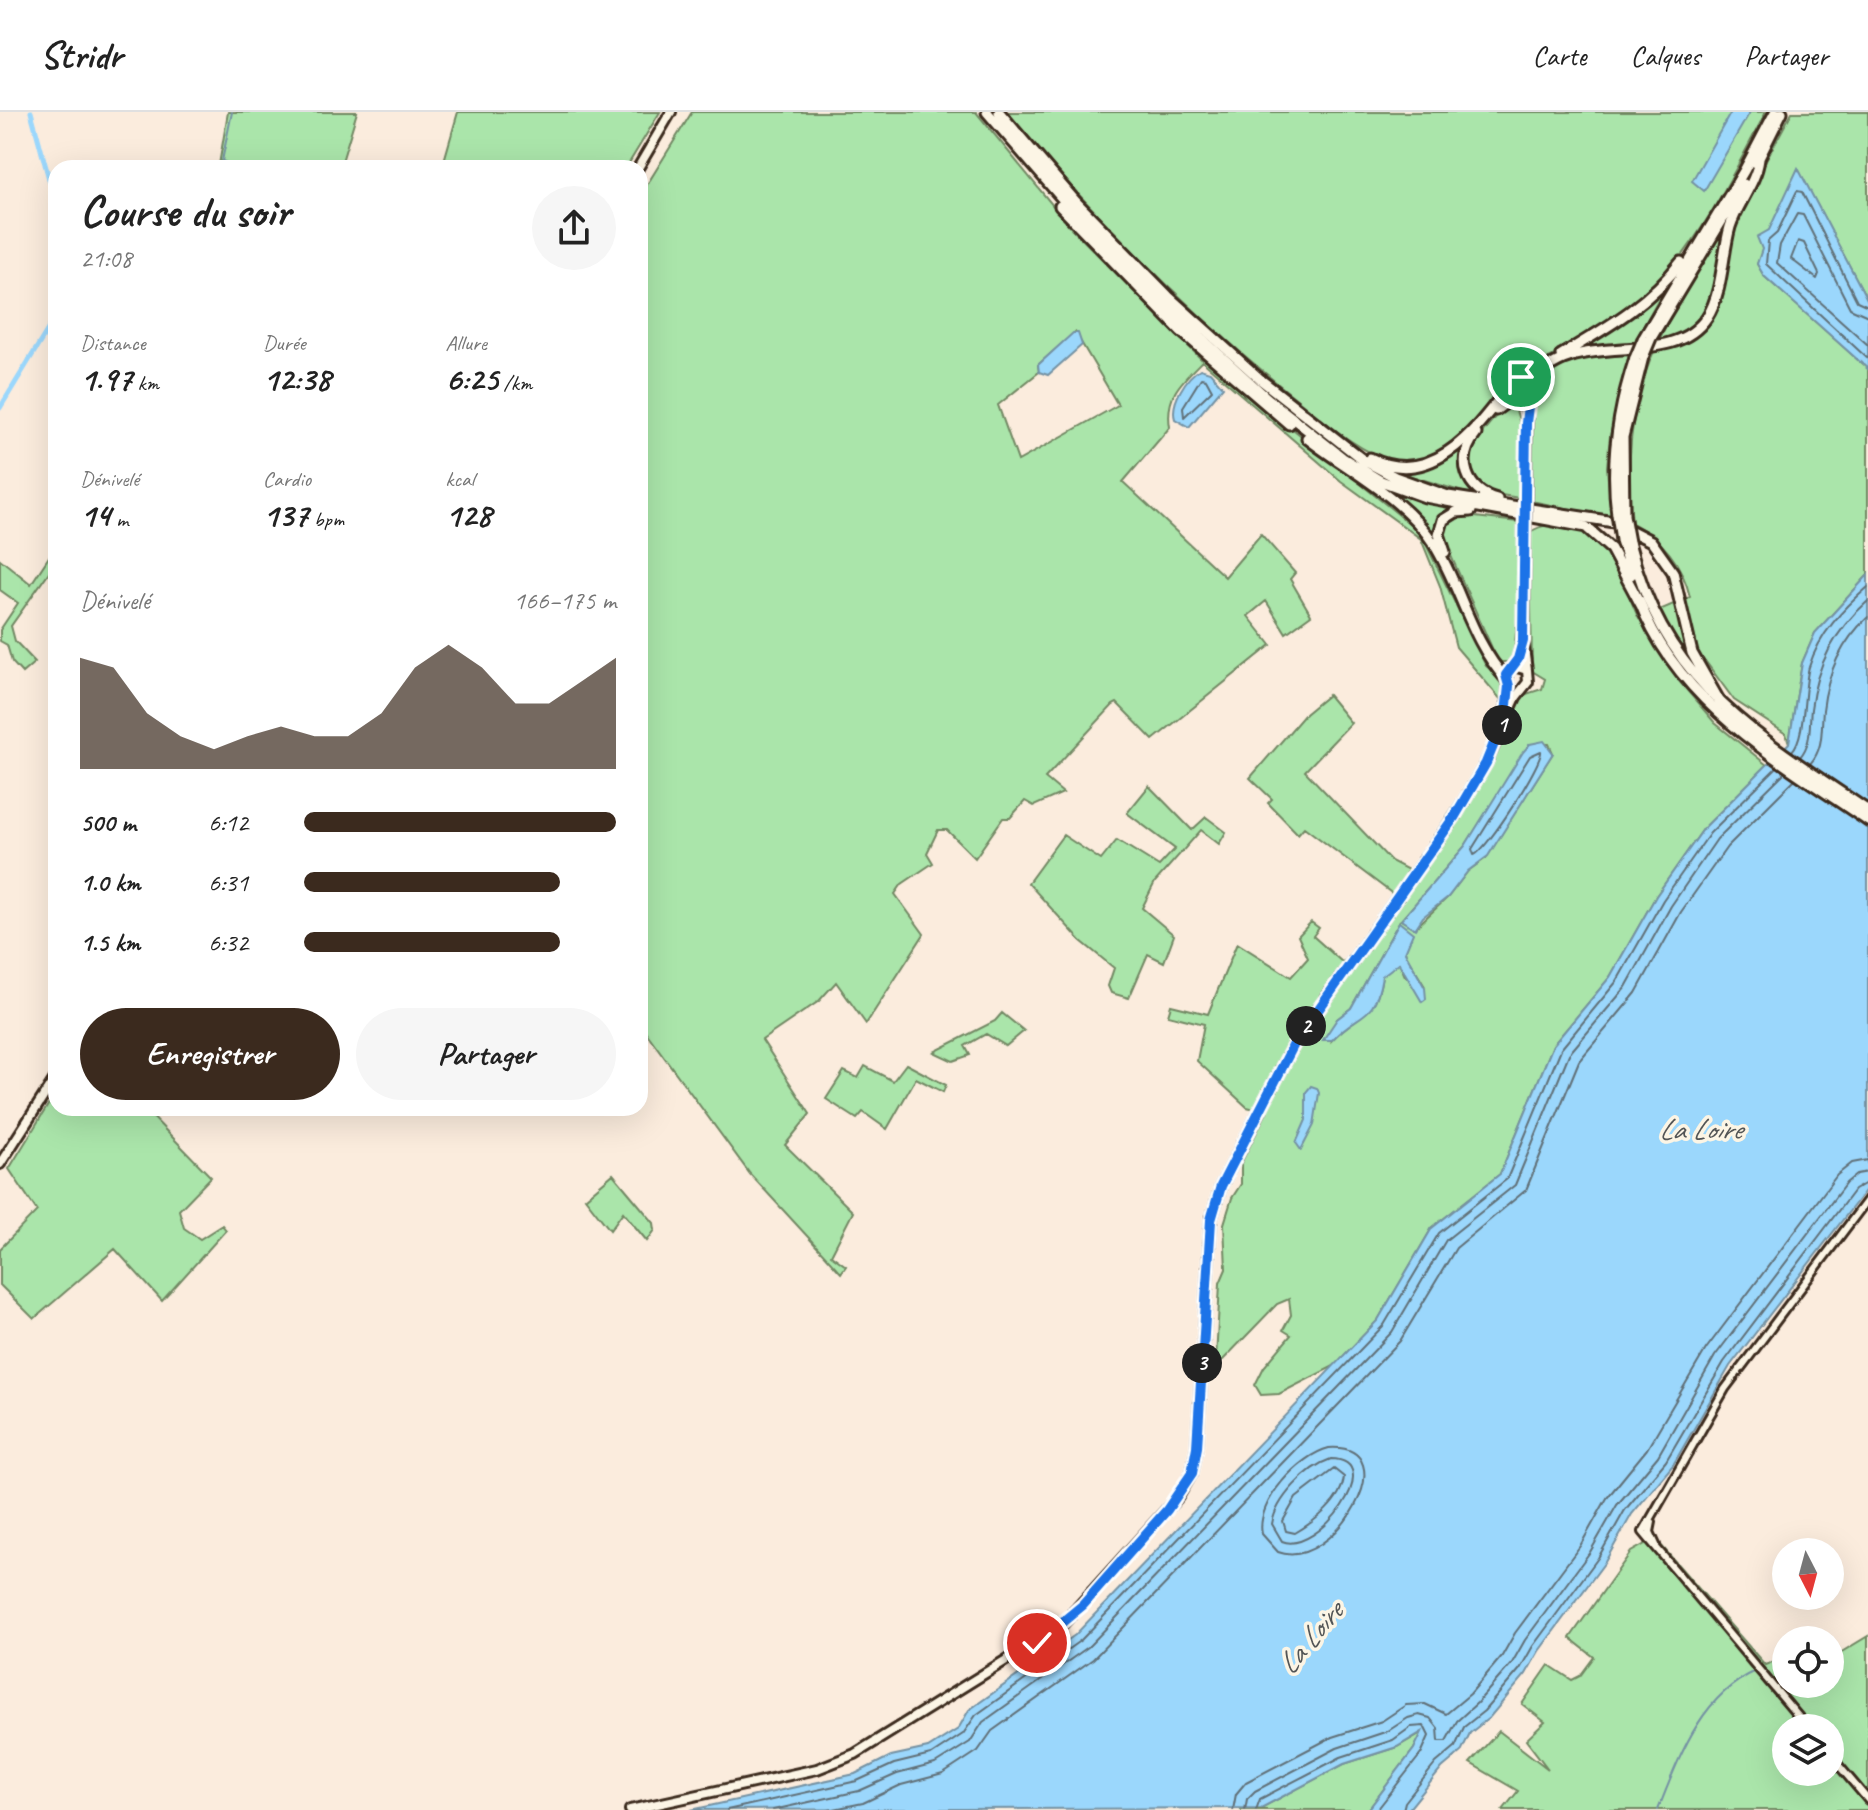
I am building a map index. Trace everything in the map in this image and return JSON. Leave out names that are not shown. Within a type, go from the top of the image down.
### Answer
[{"type":"highway","points":[[987,112],[1082,232],[1181,331],[1279,416],[1420,525],[1444,562],[1490,660],[1507,682]]},
{"type":"highway","points":[[999,112],[1076,202],[1168,296],[1261,380],[1336,440],[1379,470],[1427,489],[1575,523],[1596,533],[1615,556],[1718,714],[1868,811]]},
{"type":"highway","points":[[1775,112],[1639,357],[1621,405],[1615,445],[1620,514],[1641,605],[1661,644],[1768,747],[1868,821]]},
{"type":"highway","points":[[1336,440],[1389,466],[1422,466],[1443,457],[1547,369],[1573,355],[1667,344],[1688,336],[1699,326],[1713,304],[1730,228],[1782,112]]},
{"type":"highway","points":[[1002,131],[1073,211],[1165,305],[1267,398],[1343,458],[1381,481],[1425,497],[1624,525],[1651,541],[1666,558],[1678,585],[1695,677]]},
{"type":"highway","points":[[1647,339],[1759,159]]},
{"type":"highway","points":[[1536,513],[1482,494],[1467,475],[1465,456],[1469,444],[1501,405],[1641,305],[1675,270],[1701,233],[1708,229]]},
{"type":"highway","points":[[1512,667],[1500,664],[1493,655],[1441,544],[1440,529],[1446,516],[1462,511],[1536,513]]},
{"type":"main road","points":[[643,160],[671,112]]},
{"type":"main road","points":[[630,1810],[817,1769],[855,1754],[1061,1626],[1185,1487],[1195,1457],[1211,1220],[1221,1186],[1294,1044],[1455,816],[1529,679],[1523,641],[1526,423],[1520,392]]},
{"type":"main road","points":[[1498,740],[1507,682],[1523,641]]},
{"type":"main road","points":[[1512,667],[1527,670]]},
{"type":"main road","points":[[1507,682],[1521,689]]},
{"type":"main road","points":[[0,1164],[48,1089]]},
{"type":"street","points":[[1796,1714],[1649,1534],[1653,1519],[1725,1389],[1868,1199]]},
{"type":"street","points":[[1844,1772],[1868,1800]]},
{"type":"green space","points":[[228,112],[357,112],[342,160],[220,160]]},
{"type":"green space","points":[[458,112],[660,112],[631,160],[444,160]]},
{"type":"green space","points":[[692,112],[976,112],[1072,229],[1202,360],[1204,357],[1420,532],[1486,666],[1502,685],[1502,701],[1456,647],[1440,586],[1421,539],[1341,481],[1202,361],[1181,383],[1172,398],[1170,427],[1123,482],[1225,577],[1261,534],[1295,573],[1290,579],[1311,615],[1286,633],[1266,601],[1248,616],[1271,645],[1153,740],[1117,703],[1113,705],[1045,778],[1063,793],[1034,806],[1025,801],[1010,818],[1003,818],[975,858],[947,830],[938,830],[927,853],[933,863],[902,884],[895,894],[924,934],[866,1024],[836,982],[819,1001],[762,1040],[810,1114],[785,1145],[853,1212],[831,1255],[846,1266],[841,1273],[750,1174],[648,1035],[648,183]],"holes":[[[1075,332],[1118,405],[1018,461],[998,405],[1039,372],[1038,365]]]},
{"type":"green space","points":[[1006,112],[1766,112],[1706,221],[1662,280],[1631,307],[1596,330],[1524,374],[1513,374],[1503,380],[1497,395],[1465,431],[1476,440],[1505,405],[1515,407],[1520,424],[1519,498],[1484,492],[1476,496],[1395,471],[1395,463],[1367,451],[1341,434],[1254,364],[1179,296],[1073,188]]},
{"type":"green space","points":[[1792,112],[1868,112],[1868,301],[1798,169],[1757,264],[1764,276],[1868,369],[1868,575],[1815,633],[1802,663],[1789,743],[1786,734],[1734,700],[1706,662],[1678,680],[1715,723],[1767,765],[1704,828],[1656,896],[1610,977],[1553,1045],[1500,1174],[1432,1228],[1378,1320],[1334,1366],[1279,1394],[1261,1395],[1255,1385],[1264,1367],[1291,1335],[1283,1330],[1291,1315],[1289,1299],[1277,1304],[1223,1360],[1216,1360],[1220,1283],[1226,1269],[1224,1224],[1232,1198],[1241,1184],[1241,1163],[1267,1112],[1247,1107],[1197,1061],[1204,1024],[1168,1015],[1171,1005],[1208,1014],[1237,943],[1291,977],[1308,958],[1298,936],[1311,922],[1319,928],[1313,936],[1342,962],[1350,959],[1394,895],[1304,827],[1298,834],[1268,803],[1272,799],[1250,778],[1305,714],[1328,695],[1351,723],[1305,771],[1391,861],[1410,871],[1484,761],[1501,705],[1515,708],[1520,696],[1542,689],[1545,679],[1532,671],[1530,532],[1543,526],[1556,525],[1582,532],[1594,540],[1605,550],[1621,576],[1639,619],[1690,597],[1682,573],[1669,553],[1632,523],[1629,476],[1631,436],[1638,399],[1662,333],[1725,227],[1733,228],[1742,204]],"holes":[[[1530,744],[1549,744],[1553,753],[1486,858],[1468,871],[1448,897],[1415,928],[1401,920],[1465,846]],[[1399,922],[1406,955],[1424,985],[1405,976],[1399,962],[1382,975],[1371,1008],[1332,1040],[1337,1019],[1351,1008]]]},
{"type":"green space","points":[[1665,287],[1633,345],[1579,350],[1641,310]]},
{"type":"green space","points":[[1598,353],[1602,357],[1629,354],[1610,436],[1607,467],[1611,517],[1531,501],[1534,388],[1559,365]]},
{"type":"green space","points":[[1389,492],[1455,508],[1458,515],[1518,522],[1518,612],[1513,662],[1501,662],[1496,657],[1448,549]]},
{"type":"green space","points":[[48,558],[48,573],[11,626],[15,641],[35,662],[22,673],[12,662],[7,645],[0,641],[0,630],[18,603],[0,590],[0,559],[31,584]]},
{"type":"green space","points":[[1149,786],[1192,830],[1206,817],[1226,832],[1219,844],[1201,830],[1155,882],[1142,908],[1174,935],[1164,962],[1148,954],[1129,998],[1111,993],[1108,986],[1114,968],[1081,941],[1028,883],[1063,835],[1101,860],[1117,840],[1159,866],[1175,849],[1127,813]]},
{"type":"green space","points":[[1002,1013],[1024,1031],[1006,1046],[986,1034],[965,1046],[970,1055],[953,1061],[934,1052],[995,1021]]},
{"type":"green space","points":[[906,1064],[946,1085],[943,1092],[916,1078],[887,1129],[863,1112],[857,1119],[826,1099],[844,1071],[858,1078],[865,1066],[893,1081]]},
{"type":"green space","points":[[48,1105],[48,1116],[152,1116],[211,1177],[179,1210],[184,1228],[200,1239],[222,1225],[226,1230],[162,1301],[115,1249],[34,1319],[0,1285],[0,1249],[37,1211],[9,1169]]},
{"type":"green space","points":[[613,1174],[654,1223],[655,1230],[647,1241],[623,1212],[610,1230],[585,1198]]},
{"type":"green space","points":[[1647,1543],[1660,1544],[1765,1665],[1772,1662],[1772,1698],[1844,1698],[1844,1651],[1868,1636],[1868,1810],[1503,1810],[1518,1791],[1470,1763],[1499,1731],[1548,1769],[1526,1740],[1545,1722],[1522,1704],[1549,1665],[1572,1680],[1580,1676],[1594,1657],[1570,1638],[1631,1552]]},
{"type":"green space","points":[[1423,1732],[1414,1749],[1368,1810],[1240,1810],[1261,1808],[1344,1764],[1397,1747]]},
{"type":"water","points":[[1731,112],[1750,112],[1704,191],[1692,181]]},
{"type":"water","points":[[1798,168],[1868,301],[1868,369],[1764,276],[1757,264],[1762,249],[1757,237],[1769,230]]},
{"type":"water","points":[[1073,333],[1078,333],[1082,345],[1048,375],[1039,372],[1038,365]]},
{"type":"water","points":[[1200,369],[1210,372],[1223,387],[1189,427],[1175,419],[1175,406],[1185,384]]},
{"type":"water","name":"La Loire","points":[[1868,575],[1868,1187],[1730,1366],[1673,1465],[1632,1514],[1605,1562],[1539,1651],[1526,1674],[1489,1718],[1470,1733],[1461,1752],[1442,1768],[1408,1810],[1368,1810],[1414,1749],[1422,1732],[1397,1747],[1344,1764],[1261,1808],[691,1810],[855,1774],[891,1756],[928,1748],[958,1729],[969,1710],[1075,1635],[1378,1320],[1432,1228],[1500,1174],[1553,1045],[1610,977],[1656,896],[1704,828],[1789,743],[1802,663],[1815,633]]},
{"type":"water","points":[[1544,741],[1553,753],[1488,856],[1468,871],[1448,897],[1423,917],[1415,929],[1401,920],[1465,846],[1523,752],[1530,744]]},
{"type":"water","points":[[1399,922],[1413,933],[1405,952],[1425,988],[1426,999],[1422,1002],[1399,963],[1382,976],[1370,1009],[1332,1040],[1323,1040],[1337,1019],[1351,1008]]},
{"type":"water","points":[[1311,1086],[1317,1088],[1319,1093],[1314,1125],[1301,1150],[1296,1143],[1306,1120],[1306,1092]]},
{"type":"waterway","points":[[31,112],[48,175]]},
{"type":"waterway","points":[[222,160],[232,112]]},
{"type":"waterway","points":[[0,408],[48,329]]},
{"type":"waterway","points":[[1658,1810],[1683,1750],[1706,1712],[1737,1682],[1756,1671]]},
{"type":"route","points":[[1037,1643],[1083,1605],[1185,1487],[1192,1473],[1197,1447],[1211,1220],[1221,1186],[1294,1044],[1455,816],[1498,740],[1509,699],[1506,675],[1518,659],[1523,641],[1526,423],[1530,386],[1521,377]]}]
